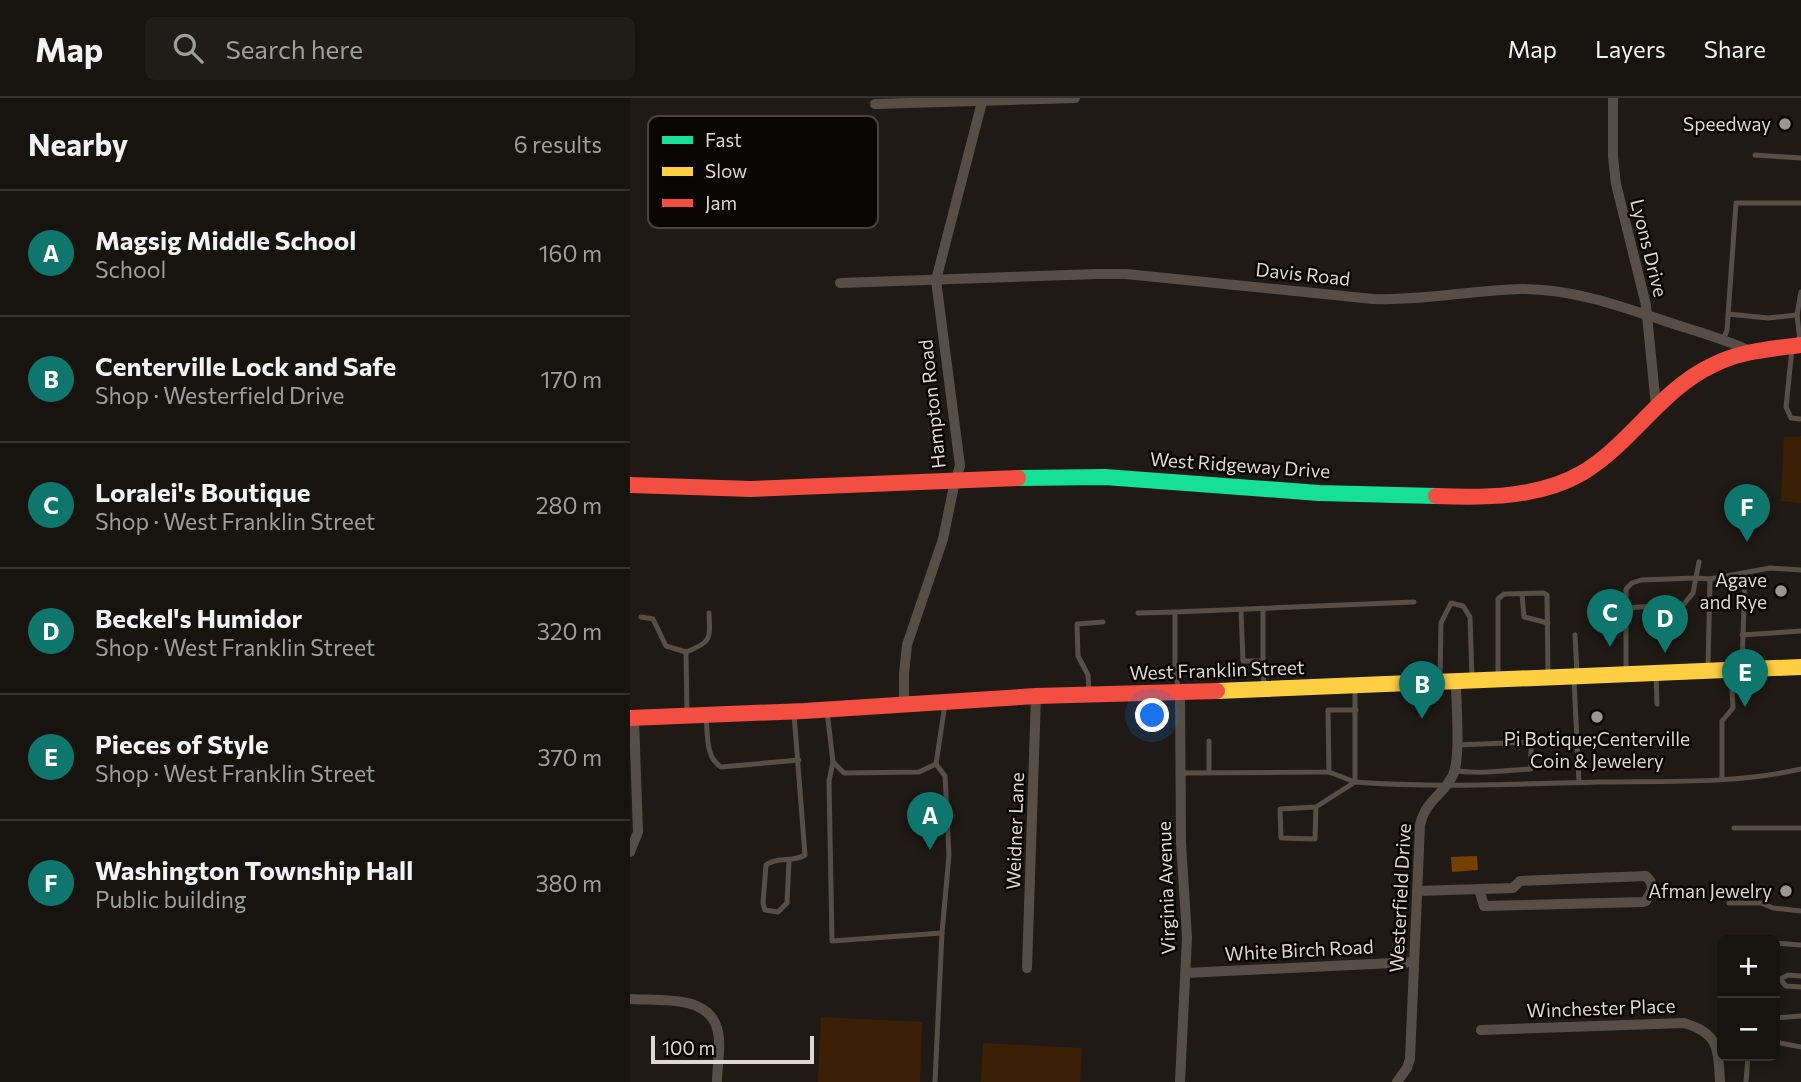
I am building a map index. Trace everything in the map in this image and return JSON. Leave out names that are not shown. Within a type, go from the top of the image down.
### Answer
[{"type":"street","points":[[875,104],[1075,98]]},
{"type":"street","name":"Lyons Drive","points":[[1613,98],[1616,184],[1647,315],[1656,406]]},
{"type":"street","name":"Hampton Road","points":[[904,704],[907,645],[943,539],[960,466],[936,280],[982,99]]},
{"type":"street","name":"Davis Road","points":[[841,283],[1126,274],[1394,300],[1494,291],[1544,290],[1610,303],[1752,352]]},
{"type":"street","name":"West Ridgeway Drive","points":[[630,485],[751,489],[1098,477],[1307,492],[1448,497],[1528,491],[1572,479],[1603,459],[1656,406],[1704,369],[1752,352],[1798,345]]},
{"type":"street","name":"West Franklin Street","points":[[631,719],[1036,696],[1180,693],[1801,667]]},
{"type":"street","name":"Westerfield Drive","points":[[1397,1082],[1407,1068],[1409,1059],[1420,825],[1428,804],[1446,786],[1454,770],[1456,682]]},
{"type":"street","name":"Virginia Avenue","points":[[1180,693],[1181,843],[1187,937],[1180,1082]]},
{"type":"street","name":"Weidner Lane","points":[[1027,968],[1036,696]]},
{"type":"street","points":[[630,852],[638,832],[631,719]]},
{"type":"street","points":[[1417,891],[1479,889],[1513,888],[1520,881],[1646,876],[1651,882],[1652,890],[1643,902],[1484,906],[1479,889]]},
{"type":"street","name":"White Birch Road","points":[[1186,973],[1414,962]]},
{"type":"street","points":[[630,999],[692,1004],[709,1013],[719,1035],[717,1082]]},
{"type":"street","name":"Winchester Place","points":[[1482,1030],[1684,1023],[1702,1028],[1718,1047],[1720,1082]]},
{"type":"lane","points":[[1755,155],[1801,158]]},
{"type":"lane","points":[[1723,341],[1727,330],[1736,203],[1801,203]]},
{"type":"lane","points":[[1801,292],[1797,315],[1798,345],[1792,360],[1786,407],[1791,418],[1801,419]]},
{"type":"lane","points":[[1728,314],[1768,318],[1797,315]]},
{"type":"lane","points":[[1625,608],[1684,604],[1691,598],[1699,562]]},
{"type":"lane","points":[[1626,675],[1626,589],[1632,583],[1642,580],[1710,579],[1770,568],[1801,570]]},
{"type":"lane","points":[[1722,778],[1722,721],[1733,708],[1742,635],[1745,573]]},
{"type":"lane","points":[[1708,672],[1710,579]]},
{"type":"lane","points":[[1498,680],[1497,599],[1504,594],[1546,594],[1548,678]]},
{"type":"lane","points":[[1522,594],[1524,617],[1548,624]]},
{"type":"lane","points":[[1138,613],[1414,602]]},
{"type":"lane","points":[[1451,603],[1462,606],[1470,617],[1456,682],[1441,623],[1451,603]]},
{"type":"lane","points":[[1241,610],[1243,661],[1263,661]]},
{"type":"lane","points":[[1263,610],[1264,689]]},
{"type":"lane","points":[[1175,612],[1175,671],[1180,693]]},
{"type":"lane","points":[[641,617],[653,619],[666,646],[686,652],[705,645],[709,637],[709,613]]},
{"type":"lane","points":[[1089,695],[1088,675],[1078,656],[1077,624],[1103,622]]},
{"type":"lane","points":[[1742,635],[1801,631]]},
{"type":"lane","points":[[1576,635],[1579,782]]},
{"type":"lane","points":[[686,652],[687,717]]},
{"type":"lane","points":[[1656,674],[1657,704]]},
{"type":"lane","points":[[1355,685],[1355,782]]},
{"type":"lane","points":[[935,1082],[942,933],[949,855],[945,776],[936,764],[945,703]]},
{"type":"lane","points":[[827,708],[833,762],[829,781],[832,941],[942,933]]},
{"type":"lane","points":[[1329,772],[1328,710],[1356,710]]},
{"type":"lane","points":[[789,861],[787,903],[778,912],[765,911],[764,868],[769,862],[797,860],[804,855],[794,711]]},
{"type":"lane","points":[[706,715],[710,755],[714,763],[721,767],[799,760]]},
{"type":"lane","points":[[1209,741],[1209,773]]},
{"type":"lane","points":[[1454,770],[1468,773],[1477,770],[1531,769],[1531,743],[1456,745]]},
{"type":"lane","points":[[833,762],[844,773],[919,772],[936,764]]},
{"type":"lane","points":[[1181,773],[1329,772],[1355,782],[1446,786],[1770,776],[1801,769]]},
{"type":"lane","points":[[1316,807],[1315,839],[1281,838],[1280,809],[1316,807],[1355,782]]},
{"type":"lane","points":[[1734,828],[1801,828]]},
{"type":"lane","points":[[1729,903],[1761,903],[1773,908],[1801,911]]},
{"type":"lane","points":[[1780,943],[1801,945]]},
{"type":"lane","points":[[1780,978],[1788,975],[1801,976]]},
{"type":"lane","points":[[1780,981],[1786,986],[1801,987]]},
{"type":"lane","points":[[1780,1018],[1801,1016]]},
{"type":"lane","points":[[1780,1043],[1801,1047]]},
{"type":"lane","points":[[1746,1082],[1748,1061]]},
{"type":"shaded area","points":[[1801,436],[1801,503],[1781,501],[1784,437]]},
{"type":"shaded area","points":[[1477,856],[1478,870],[1452,872],[1451,857]]},
{"type":"shaded area","points":[[821,1017],[922,1022],[920,1082],[818,1082]]},
{"type":"shaded area","points":[[983,1043],[1082,1048],[1080,1082],[981,1082]]},
{"type":"traffic: fast","points":[[1018,478],[1105,477],[1319,493],[1436,496]]},
{"type":"traffic: slow","points":[[1217,691],[1801,667]]},
{"type":"traffic: jam","points":[[1436,496],[1511,495],[1565,481],[1600,461],[1694,375],[1734,357],[1801,345]]},
{"type":"traffic: jam","points":[[630,485],[751,489],[1018,478]]},
{"type":"traffic: jam","points":[[630,718],[804,711],[1036,696],[1217,691]]},
{"type":"place","name":"Speedway","points":[[1785,124]]},
{"type":"place","name":"Washington Township Hall","points":[[1747,542]]},
{"type":"place","name":"Agave and Rye","points":[[1781,591]]},
{"type":"place","name":"Loralei's Boutique","points":[[1610,647]]},
{"type":"place","name":"Beckel's Humidor","points":[[1665,653]]},
{"type":"place","name":"Pieces of Style","points":[[1745,707]]},
{"type":"place","name":"Pi Botique;Centerville Coin & Jewelery","points":[[1597,717]]},
{"type":"place","name":"Centerville Lock and Safe","points":[[1422,719]]},
{"type":"place","name":"Magsig Middle School","points":[[930,850]]},
{"type":"place","name":"Afman Jewelry","points":[[1786,891]]}]
